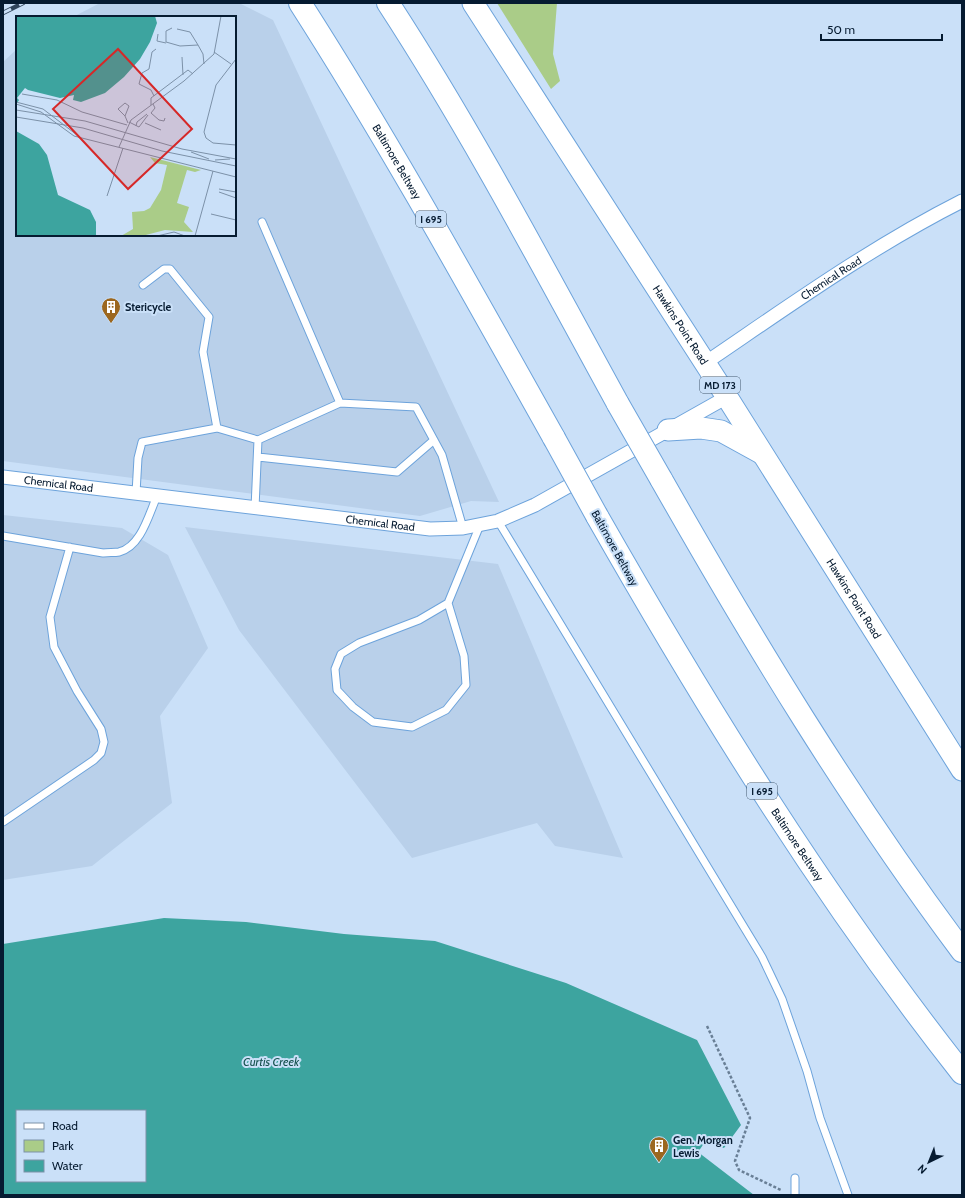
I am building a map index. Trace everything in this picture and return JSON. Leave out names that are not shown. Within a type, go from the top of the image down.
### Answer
[{"type":"highway","name":"Baltimore Beltway","points":[[300,3],[353,86],[405,173],[660,627],[732,746],[808,861],[869,949],[962,1073]]},
{"type":"highway","points":[[388,3],[414,43],[474,144],[618,404],[723,589],[795,706],[869,820],[962,951]]},
{"type":"main road","name":"Hawkins Point Road","points":[[473,3],[764,455],[962,770]]},
{"type":"main road","points":[[668,430],[701,428],[721,431],[764,455]]},
{"type":"street","name":"Chemical Road","points":[[705,363],[867,254],[924,220],[962,201]]},
{"type":"street","name":"Chemical Road","points":[[3,477],[430,529],[463,528],[498,521],[534,505],[727,397]]},
{"type":"lane","points":[[262,222],[340,403]]},
{"type":"lane","points":[[143,285],[164,269],[170,269],[209,317],[203,352],[217,428]]},
{"type":"lane","points":[[136,493],[138,458],[142,442],[217,428],[258,440],[340,403],[416,407],[442,456],[463,528]]},
{"type":"lane","points":[[255,508],[258,440]]},
{"type":"lane","points":[[258,457],[397,472],[434,440]]},
{"type":"lane","points":[[3,536],[103,553],[120,552],[131,546],[141,533],[157,496]]},
{"type":"lane","points":[[498,521],[762,957],[782,999],[807,1071],[820,1118],[848,1195]]},
{"type":"lane","points":[[448,603],[464,656],[466,685],[446,710],[412,727],[373,722],[353,707],[337,690],[335,669],[341,654],[359,643],[419,620],[448,603],[480,525]]},
{"type":"lane","points":[[3,822],[94,760],[101,753],[104,742],[101,729],[77,691],[54,647],[50,617],[70,547]]},
{"type":"lane","points":[[795,1178],[795,1195]]},
{"type":"path","points":[[707,1026],[750,1118],[735,1161],[739,1170],[781,1190]]},
{"type":"shaded area","points":[[100,3],[239,3],[273,20],[499,502],[471,501],[420,516],[3,461],[3,62],[16,50],[16,236],[236,236],[236,16],[75,16]]},
{"type":"shaded area","points":[[3,515],[122,528],[168,555],[208,648],[160,716],[172,803],[92,866],[3,880]]},
{"type":"shaded area","points":[[185,527],[498,564],[623,858],[555,846],[537,823],[412,858],[239,630]]},
{"type":"green space","points":[[497,3],[557,3],[553,54],[560,81],[551,89]]},
{"type":"water","name":"Curtis Creek","points":[[164,918],[246,922],[344,934],[435,941],[566,983],[697,1040],[741,1125],[724,1148],[705,1142],[698,1152],[754,1195],[3,1195],[3,944]]},
{"type":"railway","points":[[3,13],[23,3]]},
{"type":"place","name":"Stericycle","points":[[111,324]]},
{"type":"place","name":"Gen. Morgan Lewis","points":[[659,1163]]}]
